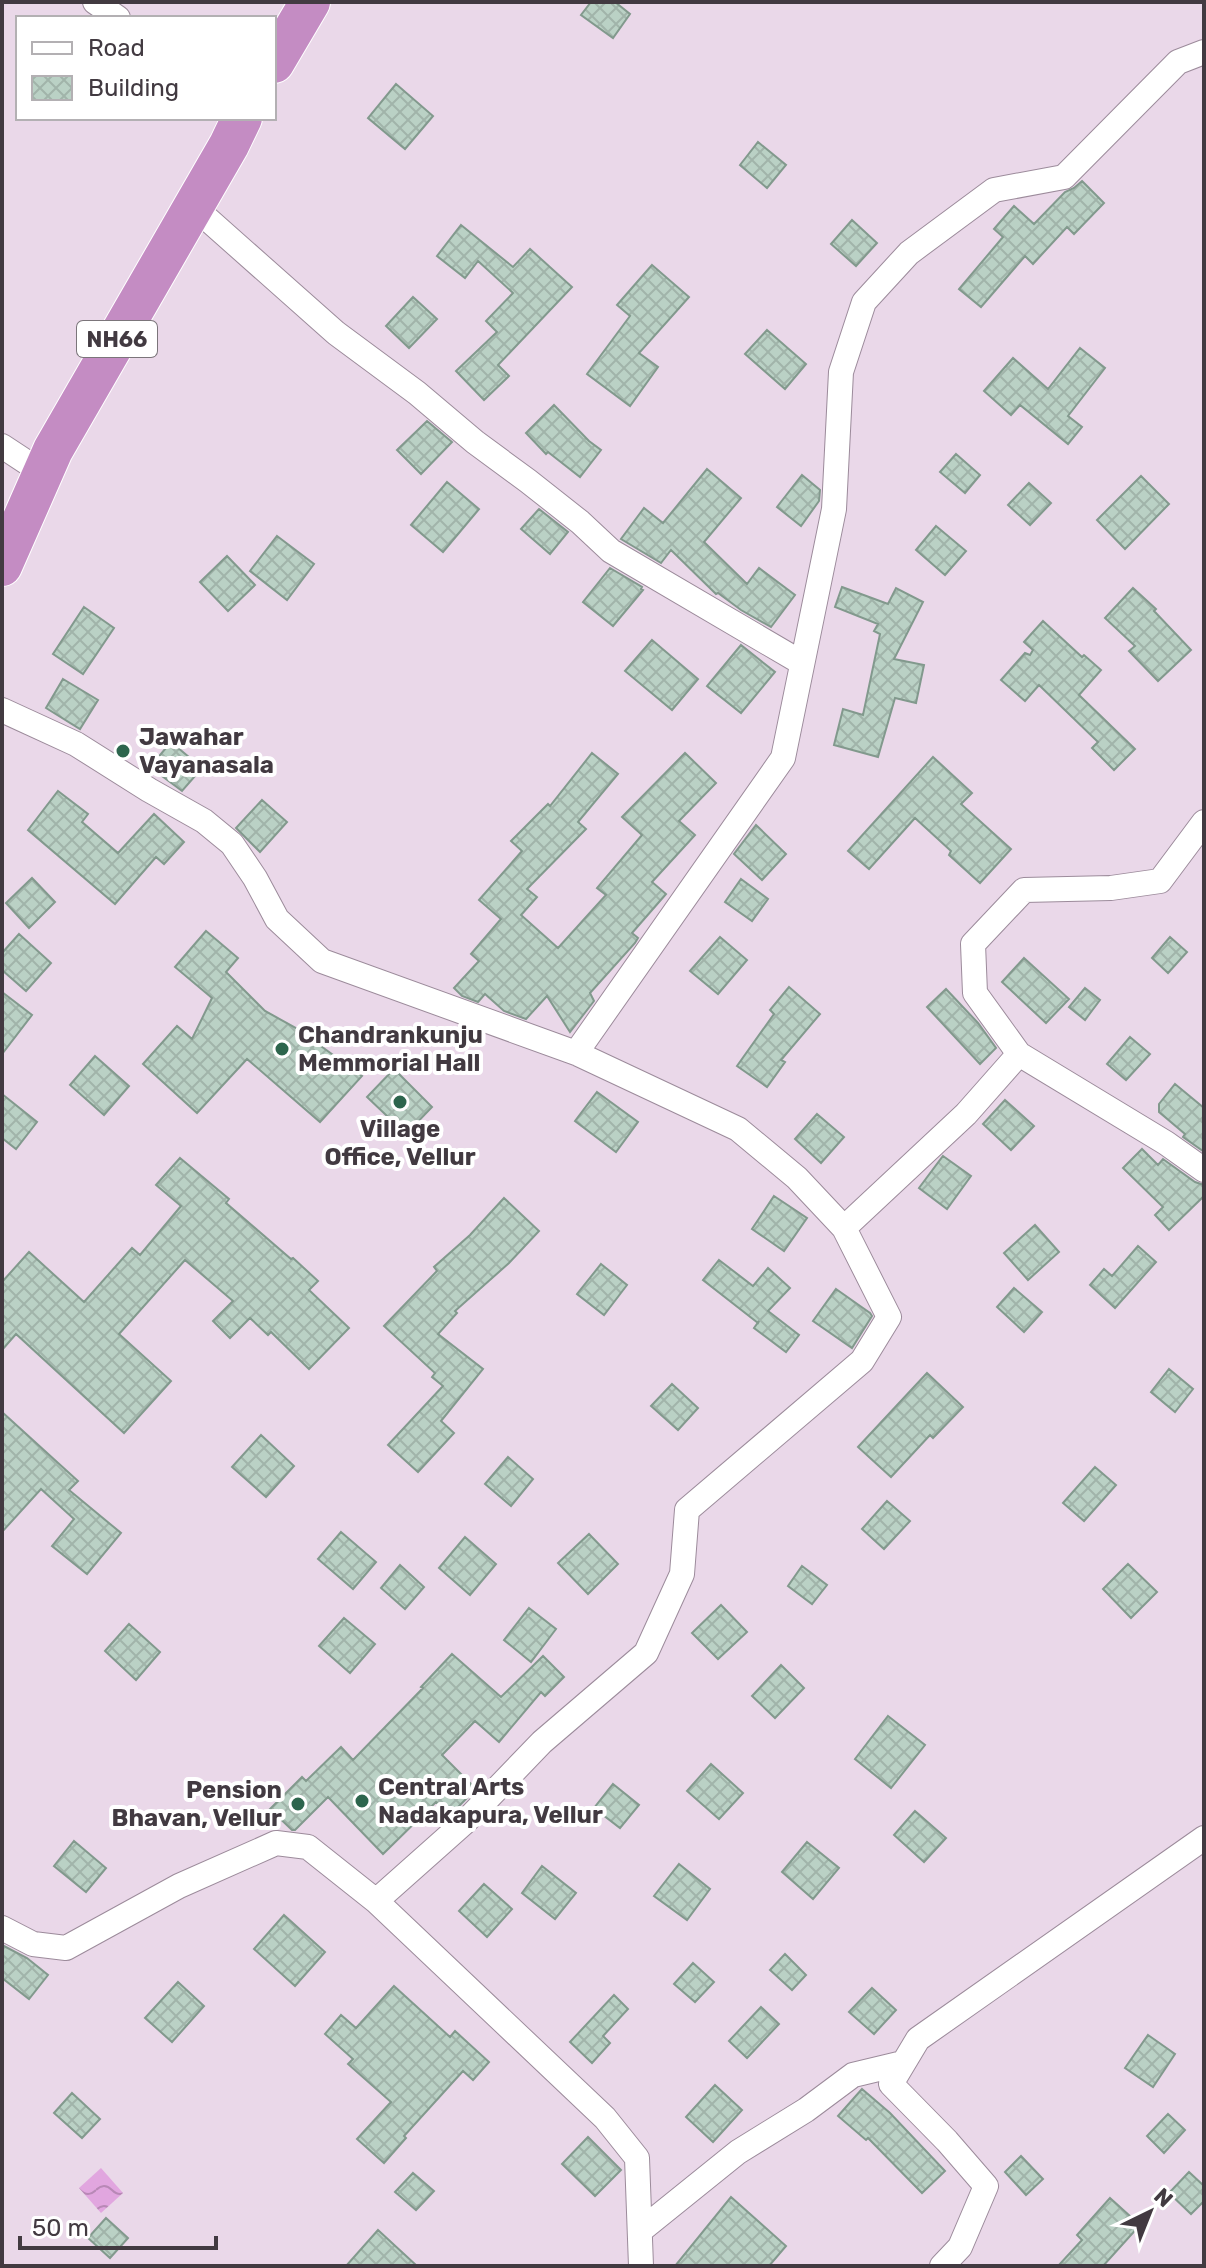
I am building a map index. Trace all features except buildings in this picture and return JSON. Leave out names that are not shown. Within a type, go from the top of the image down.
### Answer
[{"type":"highway","points":[[276,60],[310,2]]},
{"type":"highway","name":"NH66","points":[[2,566],[53,450],[241,120]]},
{"type":"street","points":[[95,2],[115,16]]},
{"type":"street","points":[[576,1053],[783,758],[834,509],[841,372],[864,302],[909,253],[994,190],[1064,177],[1178,62],[1204,52]]},
{"type":"street","points":[[194,207],[336,333],[580,522],[611,551],[802,663]]},
{"type":"street","points":[[2,446],[43,473]]},
{"type":"street","points":[[2,710],[76,744],[204,821],[232,844],[277,919],[322,961],[576,1053],[738,1129],[797,1178],[844,1228],[889,1317],[862,1361],[687,1510],[682,1574],[646,1653],[542,1742],[466,1821],[376,1901]]},
{"type":"street","points":[[1204,822],[1160,881],[1111,888],[1024,890],[973,944],[975,993],[1019,1054],[1153,1135],[1204,1170]]},
{"type":"street","points":[[844,1228],[966,1114],[1019,1054]]},
{"type":"street","points":[[942,2266],[960,2247],[986,2186],[891,2084],[903,2063],[918,2039],[1204,1838]]},
{"type":"street","points":[[2,1928],[33,1944],[66,1948],[179,1886],[276,1843],[308,1847],[376,1901],[605,2118],[637,2158],[641,2266]]},
{"type":"street","points":[[640,2231],[738,2152],[806,2110],[853,2075],[903,2063]]},
{"type":"water","points":[[101,2168],[123,2193],[101,2213],[79,2188]]},
{"type":"place","name":"Jawahar Vayanasala","points":[[123,751]]},
{"type":"place","name":"Chandrankunju Memmorial Hall","points":[[282,1049]]},
{"type":"place","name":"Village Office, Vellur","points":[[400,1102]]},
{"type":"place","name":"Central Arts Nadakapura, Vellur","points":[[362,1801]]},
{"type":"place","name":"Pension Bhavan, Vellur","points":[[298,1804]]}]
